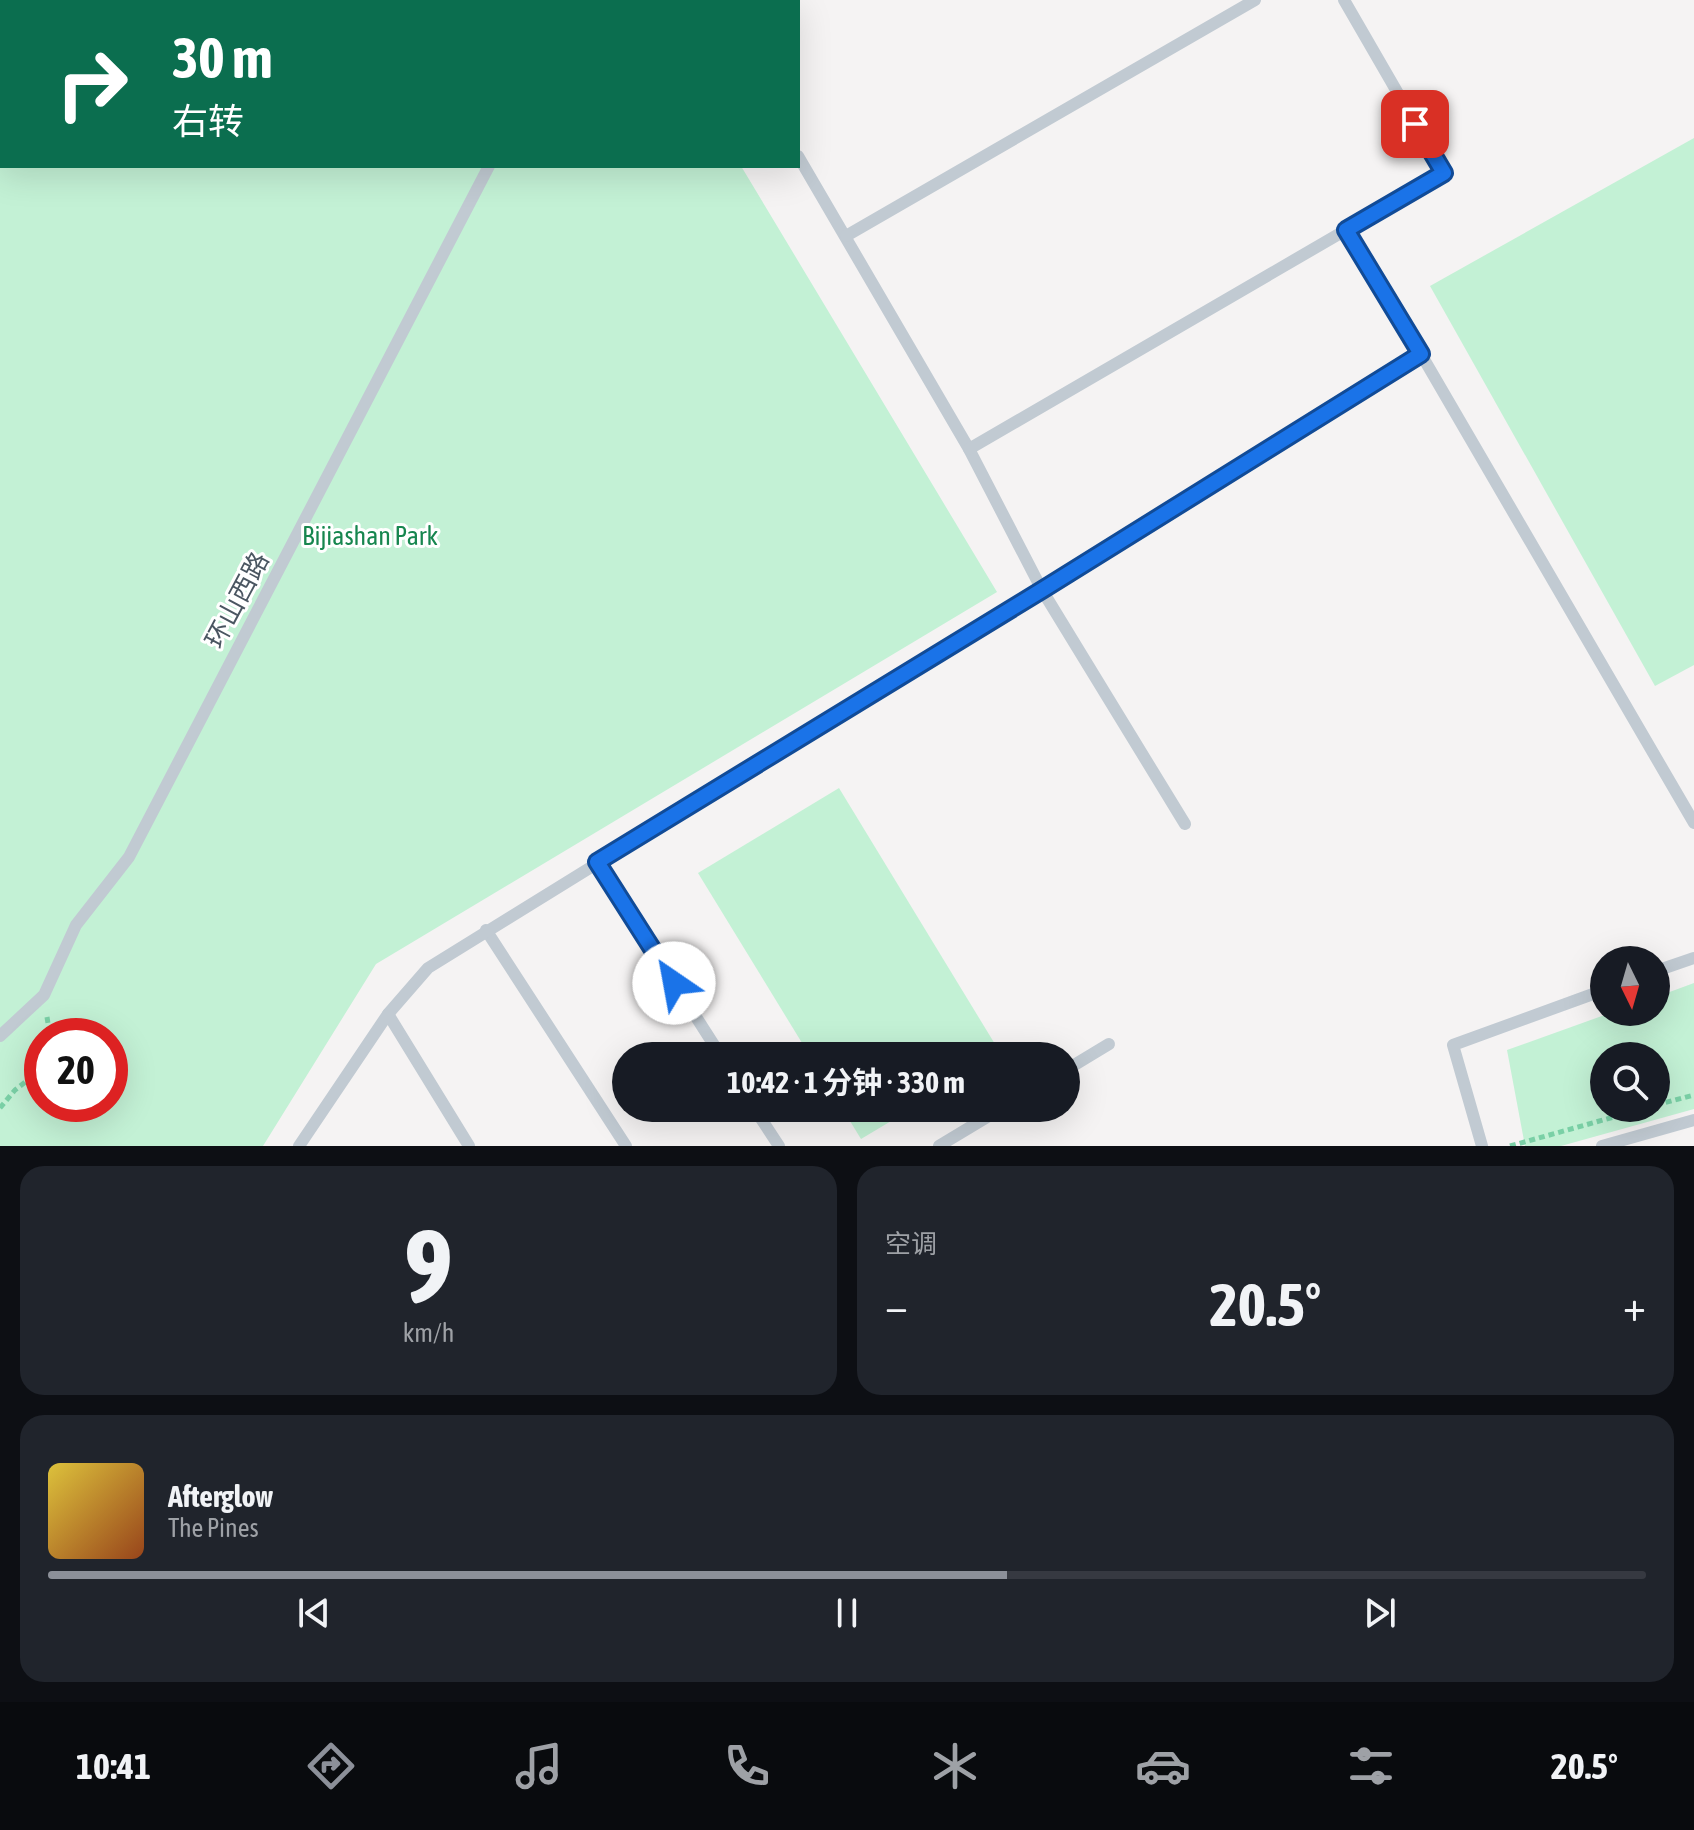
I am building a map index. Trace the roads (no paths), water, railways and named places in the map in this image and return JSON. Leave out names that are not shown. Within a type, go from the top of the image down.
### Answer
[{"type":"lane","points":[[846,236],[1255,0]]},
{"type":"lane","points":[[969,449],[1444,173],[1344,0]]},
{"type":"lane","points":[[800,159],[969,449],[1042,590],[1185,824]]},
{"type":"lane","name":"环山西路","points":[[0,1036],[44,995],[76,925],[129,857],[488,168]]},
{"type":"lane","points":[[1346,230],[1694,823]]},
{"type":"lane","points":[[299,1146],[388,1014],[428,968],[1421,354]]},
{"type":"lane","points":[[597,862],[712,1042]]},
{"type":"lane","points":[[486,930],[626,1146]]},
{"type":"lane","points":[[1670,966],[1694,958]]},
{"type":"lane","points":[[1482,1146],[1453,1045],[1590,995]]},
{"type":"lane","points":[[388,1014],[469,1146]]},
{"type":"lane","points":[[1080,1062],[1109,1044]]},
{"type":"lane","points":[[1602,1146],[1694,1120]]},
{"type":"lane","points":[[763,1122],[779,1146]]},
{"type":"lane","points":[[939,1146],[979,1122]]},
{"type":"park label","name":"Bijiashan Park","points":[[370,536]]}]
